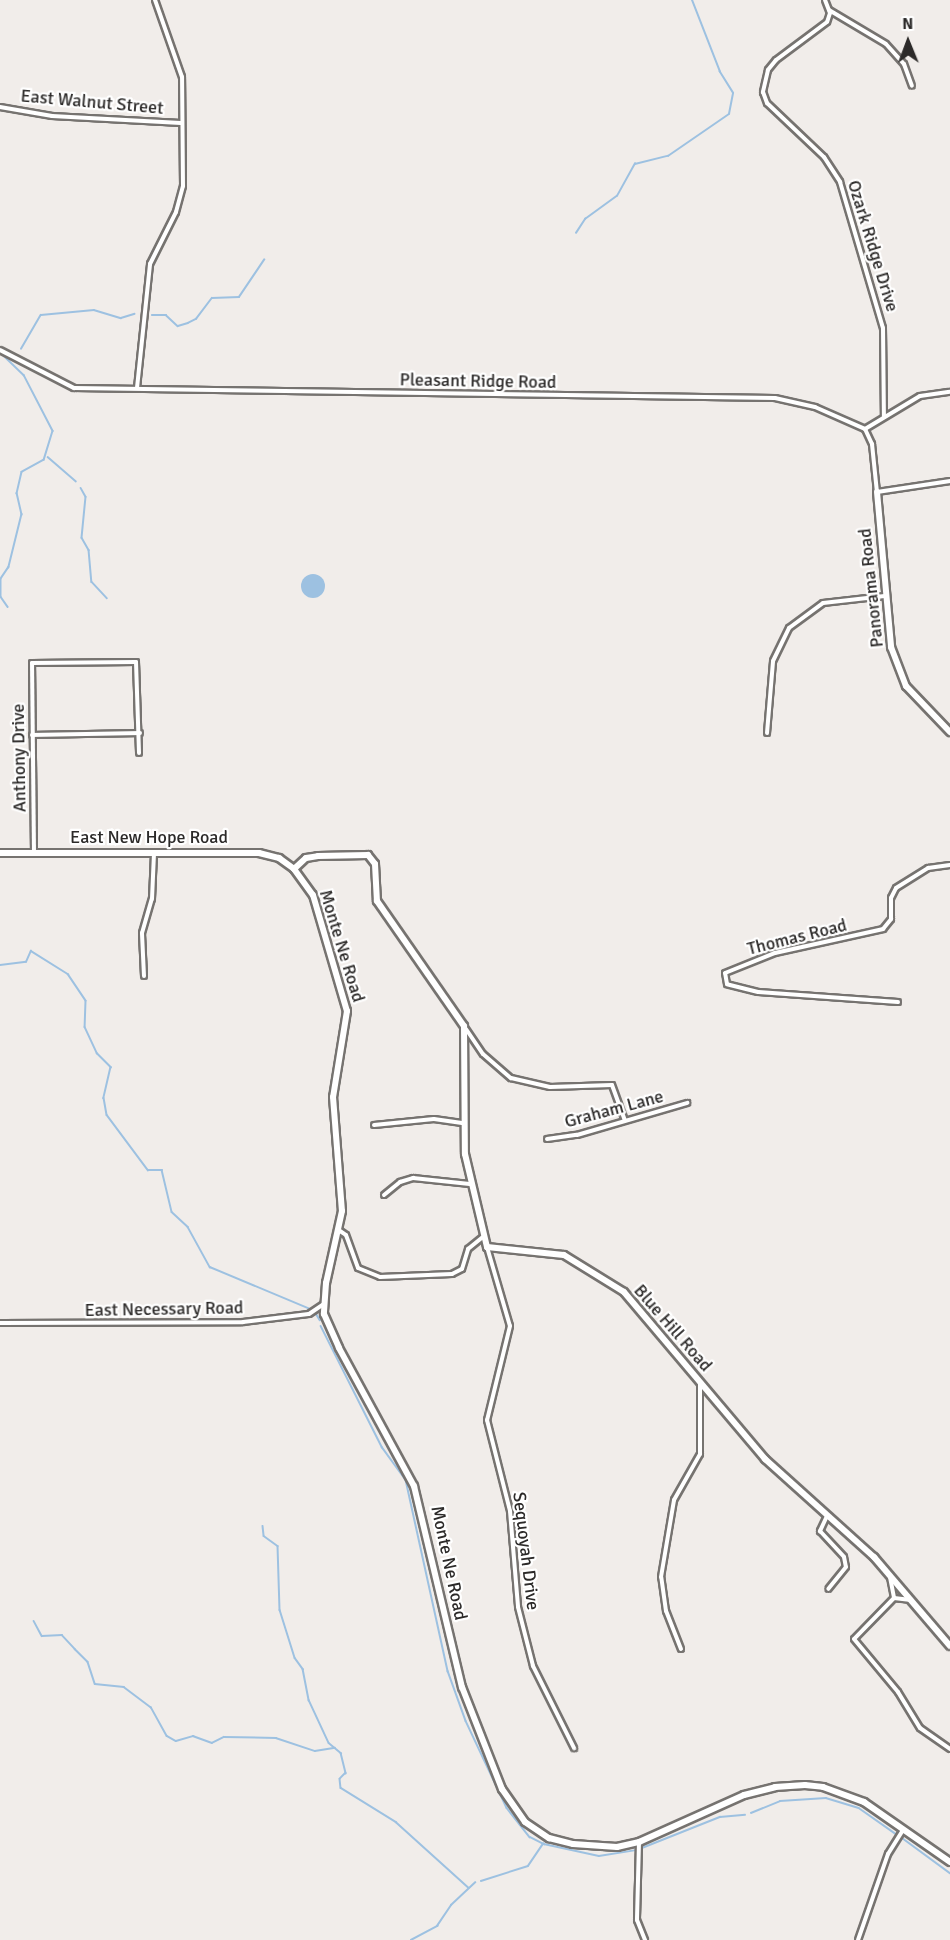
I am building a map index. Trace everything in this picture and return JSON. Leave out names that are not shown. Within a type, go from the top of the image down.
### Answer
[{"type":"street","points":[[138,388],[150,264],[181,201],[180,68],[155,0]]},
{"type":"street","points":[[825,0],[828,10],[886,44],[903,64],[912,86]]},
{"type":"street","name":"Ozark Ridge Drive","points":[[828,10],[827,22],[768,70],[763,92],[767,103],[824,157],[840,182],[846,212],[884,328],[884,417]]},
{"type":"street","name":"East Walnut Street","points":[[0,107],[52,116],[181,123]]},
{"type":"street","name":"Pleasant Ridge Road","points":[[0,350],[64,385],[775,398],[815,407],[865,429]]},
{"type":"street","points":[[950,392],[920,396],[865,429],[872,444],[877,492],[950,481]]},
{"type":"street","name":"Panorama Road","points":[[877,492],[891,647],[906,686],[950,732]]},
{"type":"street","points":[[767,733],[773,661],[789,628],[823,603],[885,596]]},
{"type":"street","name":"Anthony Drive","points":[[34,853],[32,663],[130,660],[139,667],[140,733]]},
{"type":"street","points":[[32,735],[140,733],[139,753]]},
{"type":"street","points":[[144,976],[142,933],[152,899],[154,852]]},
{"type":"street","name":"East New Hope Road","points":[[0,854],[259,852],[279,858],[294,868]]},
{"type":"street","points":[[294,868],[306,858],[368,855],[375,864],[377,901],[483,1054],[511,1078],[550,1087],[612,1085],[625,1120]]},
{"type":"street","name":"Thomas Road","points":[[898,1002],[758,992],[727,984],[725,974],[775,952],[883,929],[891,919],[891,898],[896,888],[928,868],[950,865]]},
{"type":"street","name":"Monte Ne Road","points":[[294,868],[313,895],[347,1011],[333,1097],[342,1195],[340,1231],[324,1304],[339,1348],[414,1486],[462,1687],[502,1789],[525,1822],[549,1838],[595,1847],[639,1842],[744,1795],[793,1785],[824,1787],[847,1794],[950,1862]]},
{"type":"street","points":[[464,1026],[464,1123],[470,1184],[487,1247]]},
{"type":"street","name":"Graham Lane","points":[[547,1138],[578,1135],[687,1103]]},
{"type":"street","points":[[374,1125],[434,1119],[464,1123]]},
{"type":"street","points":[[384,1195],[400,1182],[413,1178],[470,1184]]},
{"type":"street","points":[[340,1231],[346,1235],[358,1268],[380,1277],[452,1274],[462,1269],[468,1249],[483,1237]]},
{"type":"street","name":"Blue Hill Road","points":[[487,1247],[553,1252],[596,1273],[635,1303],[765,1459],[828,1515],[890,1575],[950,1646]]},
{"type":"street","name":"Sequoyah Drive","points":[[487,1247],[510,1326],[487,1420],[510,1511],[517,1601],[533,1666],[574,1748]]},
{"type":"street","name":"East Necessary Road","points":[[0,1323],[227,1323],[309,1314],[324,1304]]},
{"type":"street","points":[[681,1649],[666,1611],[660,1577],[674,1500],[700,1454],[700,1382]]},
{"type":"street","points":[[828,1515],[820,1531],[844,1557],[846,1567],[828,1589]]},
{"type":"street","points":[[890,1575],[894,1598]]},
{"type":"street","points":[[894,1598],[913,1600]]},
{"type":"street","points":[[894,1598],[854,1639],[898,1692],[920,1728],[950,1749]]},
{"type":"street","points":[[858,1940],[888,1854],[903,1829]]},
{"type":"street","points":[[639,1842],[638,1920],[645,1940]]},
{"type":"water","points":[[313,574],[322,577],[325,586],[322,595],[313,598],[304,595],[301,586],[304,577]]},
{"type":"waterway","points":[[576,233],[585,219],[617,196],[635,164],[668,156],[729,114],[733,93],[720,72],[692,0]]},
{"type":"waterway","points":[[152,315],[166,315],[178,326],[188,323],[196,319],[212,298],[239,297],[264,260]]},
{"type":"waterway","points":[[21,349],[41,315],[94,310],[121,318],[134,314]]},
{"type":"waterway","points":[[1,353],[24,375],[53,431],[44,460],[22,472],[17,493],[22,514],[9,567],[1,579],[1,597],[8,607]]},
{"type":"waterway","points":[[48,457],[76,481]]},
{"type":"waterway","points":[[81,488],[86,497],[82,538],[89,550],[92,582],[107,598]]},
{"type":"waterway","points":[[0,965],[26,962],[31,951],[68,974],[86,1001],[85,1027],[97,1053],[111,1067],[104,1098],[107,1115],[148,1170],[162,1170],[172,1212],[188,1227],[210,1267],[313,1310]]},
{"type":"waterway","points":[[317,1315],[320,1320]]},
{"type":"waterway","points":[[321,1326],[382,1447],[406,1480],[448,1671],[466,1721],[507,1808],[530,1837],[544,1844],[599,1856],[636,1850]]},
{"type":"waterway","points":[[263,1526],[264,1536],[278,1546],[280,1610],[295,1658],[303,1669],[309,1700],[329,1743],[341,1753],[346,1773],[340,1779],[341,1788],[396,1822],[469,1888]]},
{"type":"waterway","points":[[34,1621],[42,1636],[62,1635],[88,1662],[95,1684],[124,1687],[151,1707],[167,1736],[176,1741],[193,1736],[212,1743],[224,1737],[276,1738],[315,1751],[335,1748]]},
{"type":"waterway","points":[[751,1813],[780,1801],[826,1798],[859,1808],[896,1834]]},
{"type":"waterway","points":[[642,1848],[720,1817],[745,1815]]},
{"type":"waterway","points":[[901,1837],[950,1873]]},
{"type":"waterway","points":[[481,1881],[528,1866],[543,1844]]},
{"type":"waterway","points":[[411,1940],[437,1926],[451,1905],[475,1883]]}]
